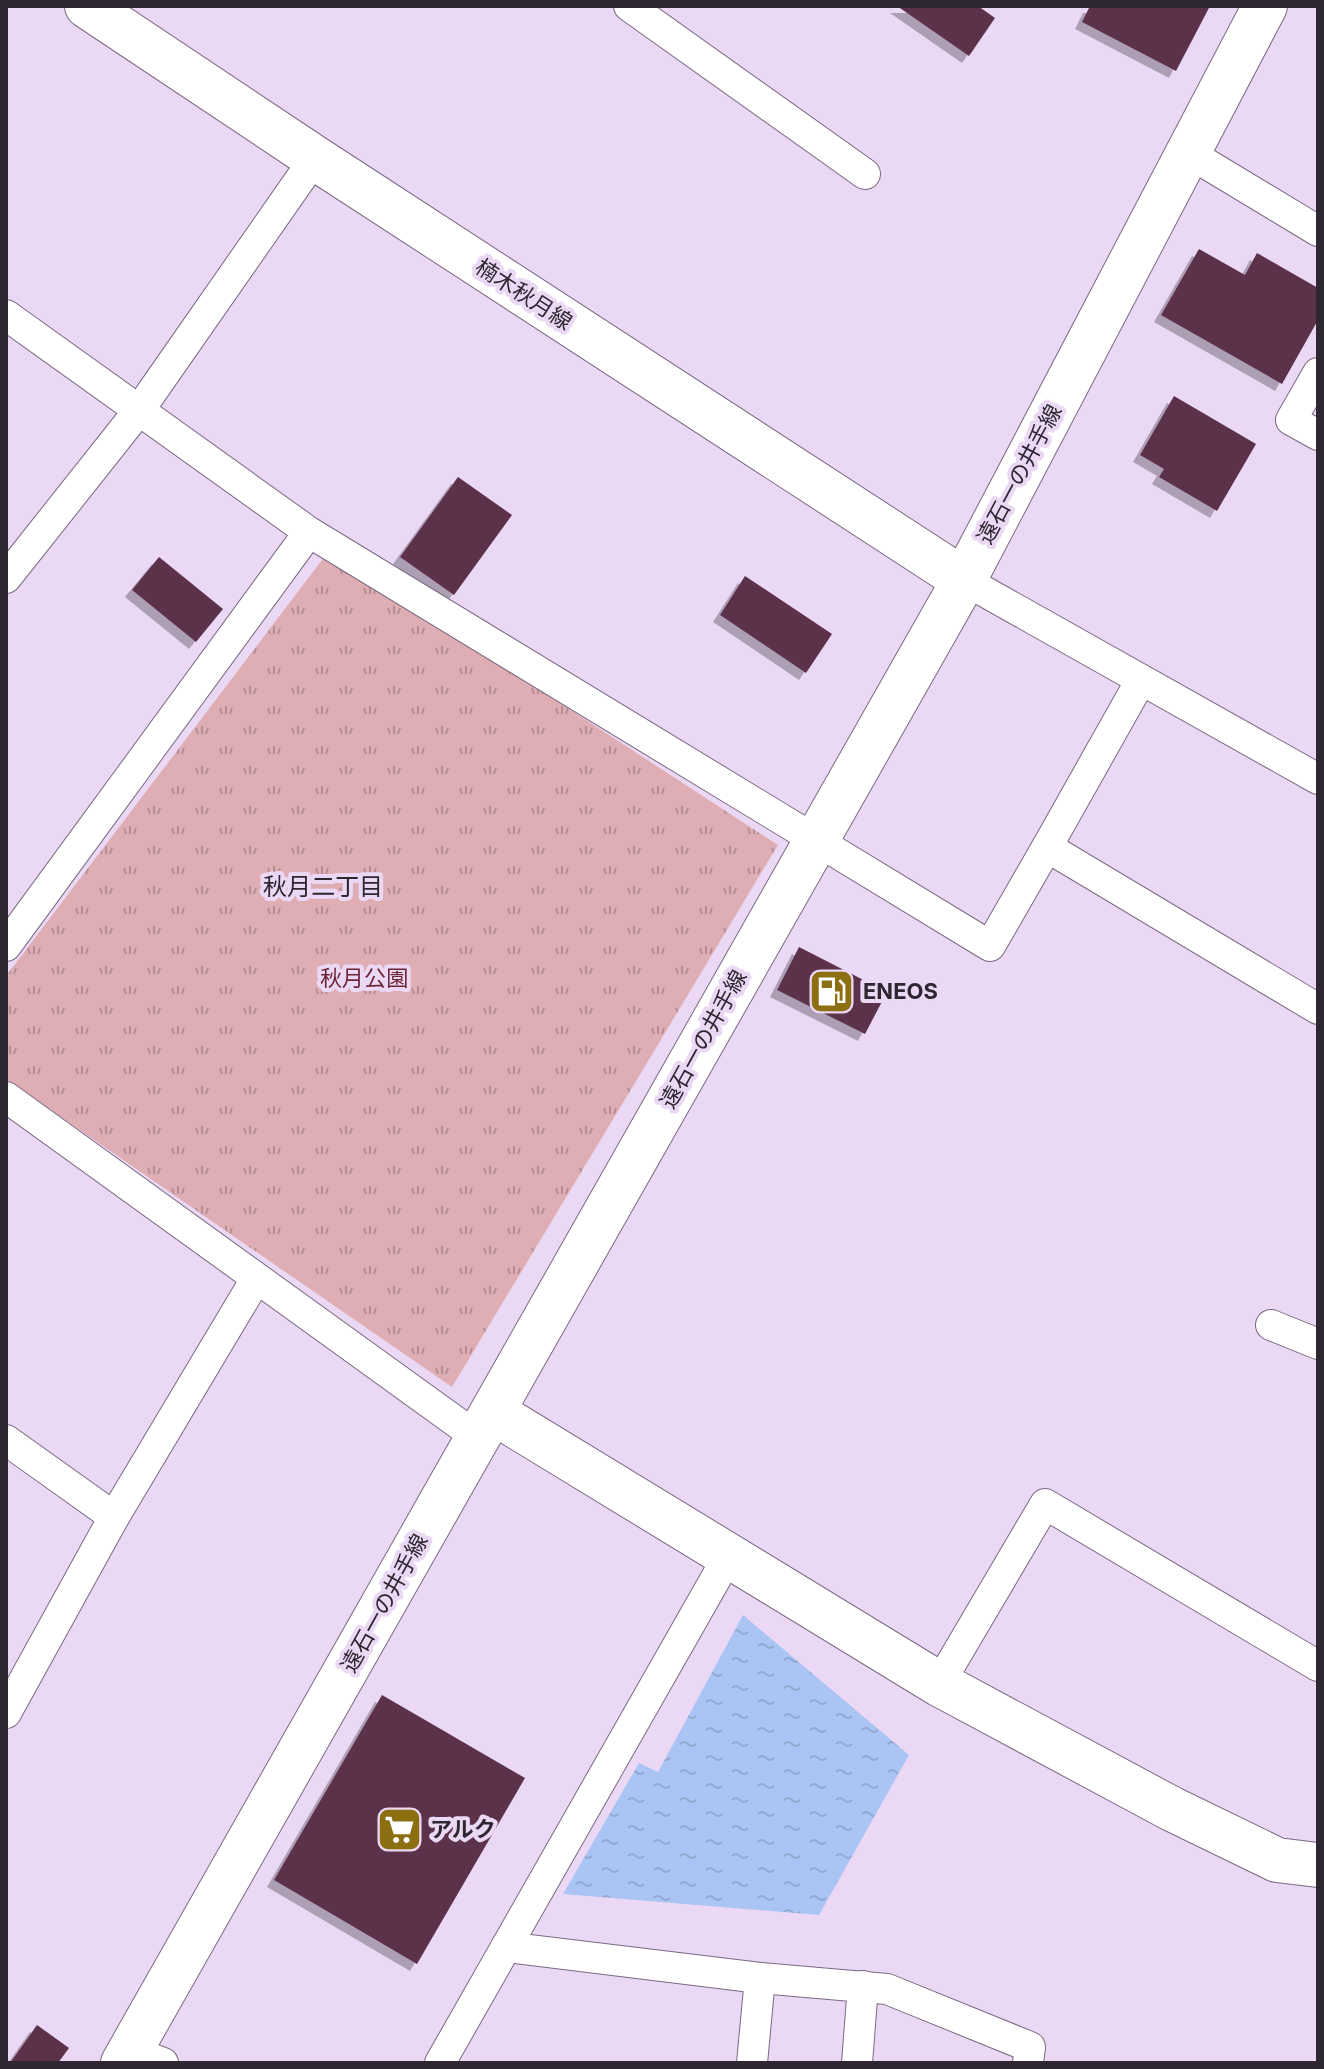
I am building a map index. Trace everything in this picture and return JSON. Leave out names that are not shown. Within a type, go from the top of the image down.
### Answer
[{"type":"street","name":"楠木秋月線","points":[[87,6],[964,580]]},
{"type":"street","points":[[629,6],[865,174]]},
{"type":"street","name":"遠石一の井手線","points":[[139,2059],[485,1425],[964,580],[1265,6]]},
{"type":"street","points":[[1187,152],[1318,231]]},
{"type":"street","points":[[6,578],[140,409],[315,158]]},
{"type":"street","points":[[6,315],[309,532],[990,946],[1141,680]]},
{"type":"street","points":[[1318,373],[1291,420],[1318,435]]},
{"type":"street","points":[[6,946],[309,532]]},
{"type":"street","points":[[964,580],[1318,779]]},
{"type":"street","points":[[1047,847],[1318,1009]]},
{"type":"street","points":[[6,1097],[256,1279],[485,1425],[728,1557],[939,1684],[1172,1809],[1277,1860],[1318,1865]]},
{"type":"street","points":[[6,1713],[114,1517],[256,1279]]},
{"type":"street","points":[[1271,1325],[1318,1344]]},
{"type":"street","points":[[6,1440],[114,1517]]},
{"type":"street","points":[[939,1684],[1045,1504],[1318,1666]]},
{"type":"street","points":[[440,2063],[728,1557]]},
{"type":"street","points":[[506,1947],[760,1978],[887,1989],[1030,2047],[1028,2063]]},
{"type":"street","points":[[752,2063],[760,1978]]},
{"type":"street","points":[[857,2063],[863,1986]]},
{"type":"green space","name":"秋月公園","points":[[328,552],[778,845],[452,1387],[6,1079],[6,976]]},
{"type":"water","points":[[743,1615],[909,1755],[819,1915],[563,1894],[639,1763],[658,1772]]},
{"type":"building","points":[[897,6],[978,6],[995,18],[969,56]]},
{"type":"building","points":[[1090,6],[1210,6],[1176,71],[1082,22]]},
{"type":"building","points":[[1199,249],[1245,275],[1257,253],[1318,288],[1318,320],[1282,384],[1161,315]]},
{"type":"building","points":[[1174,396],[1256,444],[1217,511],[1159,477],[1164,469],[1140,455]]},
{"type":"building","points":[[458,477],[512,515],[454,595],[400,557]]},
{"type":"building","points":[[159,557],[223,609],[196,642],[132,590]]},
{"type":"building","points":[[745,576],[832,634],[806,673],[720,615]]},
{"type":"building","name":"ENEOS","points":[[799,947],[887,992],[865,1034],[777,990]]},
{"type":"building","name":"アルク","points":[[382,1695],[525,1778],[417,1964],[274,1880]]},
{"type":"building","points":[[37,2025],[69,2048],[58,2063],[10,2063]]},
{"type":"place","name":"ENEOS","points":[[832,991]]},
{"type":"place","name":"アルク","points":[[399,1829]]},
{"type":"district","name":"秋月二丁目","points":[[323,887]]}]
